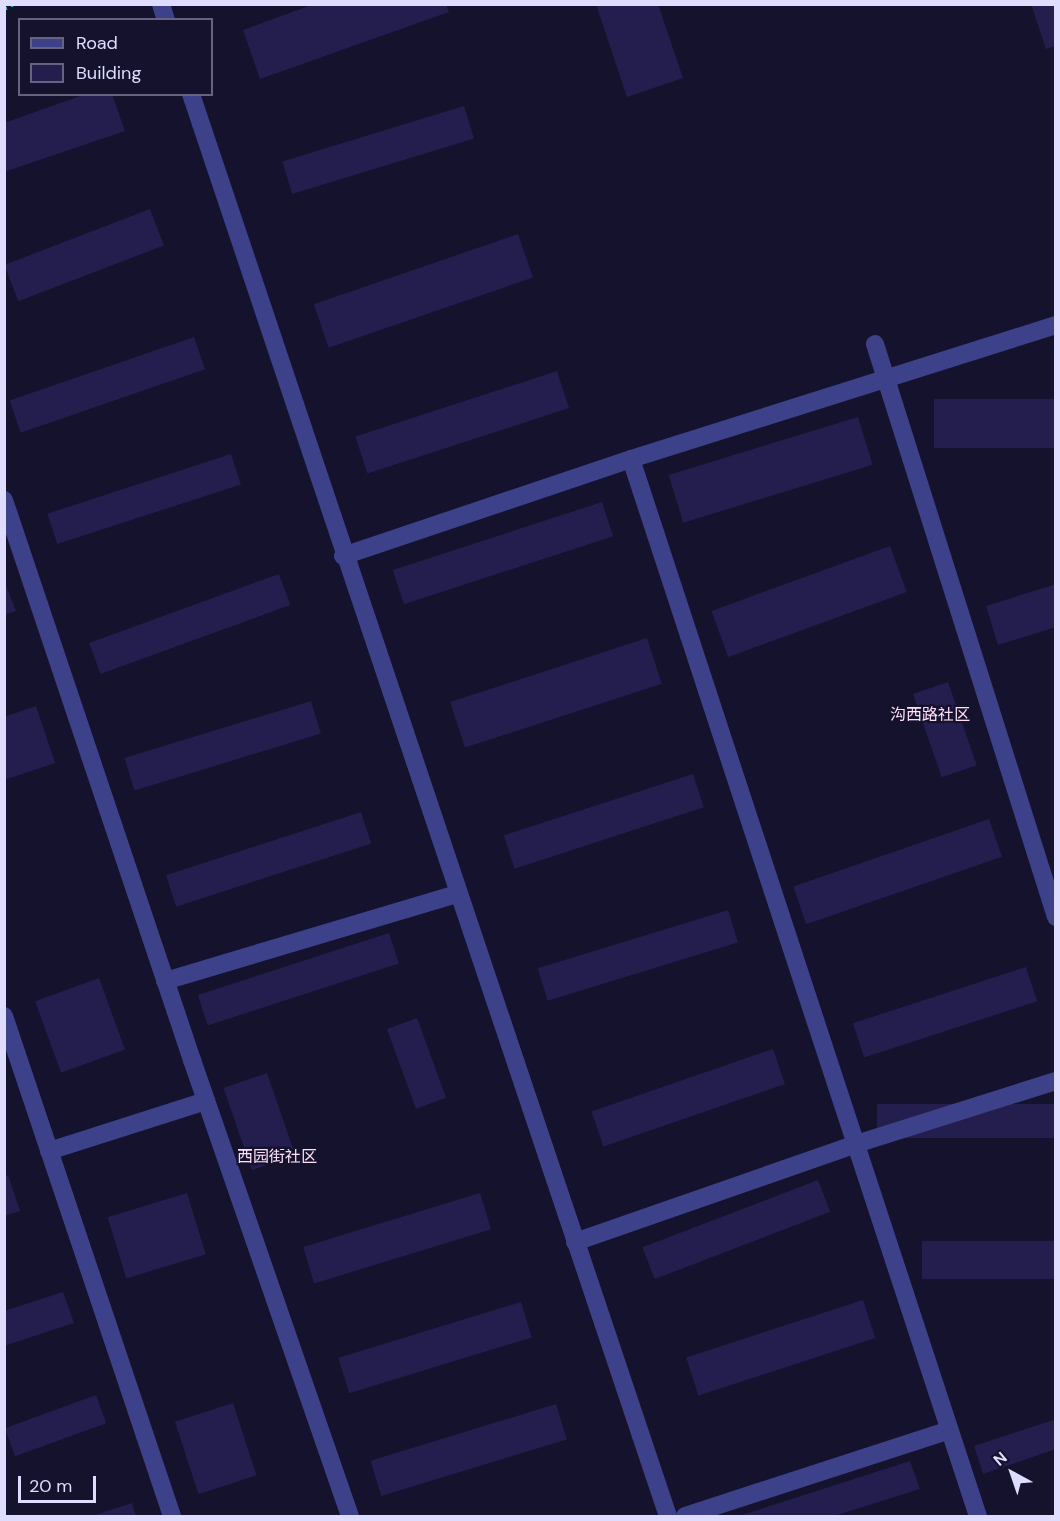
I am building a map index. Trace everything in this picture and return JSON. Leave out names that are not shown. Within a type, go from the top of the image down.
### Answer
[{"type":"street","points":[[192,96],[343,555],[668,1516]]},
{"type":"street","points":[[343,555],[632,459],[888,381],[1056,325]]},
{"type":"street","points":[[874,344],[888,381],[1056,917]]},
{"type":"street","points":[[632,459],[978,1516]]},
{"type":"street","points":[[4,500],[165,981],[350,1516]]},
{"type":"street","points":[[165,981],[458,894]]},
{"type":"street","points":[[4,1016],[172,1516]]},
{"type":"street","points":[[575,1242],[856,1144],[1056,1081]]},
{"type":"street","points":[[49,1150],[206,1101]]},
{"type":"street","points":[[685,1516],[949,1430]]},
{"type":"path","points":[[4,9],[14,4]]},
{"type":"building","points":[[314,4],[446,4],[449,12],[260,79],[243,30]]},
{"type":"building","points":[[596,4],[658,4],[683,78],[627,97]]},
{"type":"building","points":[[1031,4],[1056,4],[1056,46],[1046,49]]},
{"type":"building","points":[[80,96],[113,96],[125,131],[4,172],[4,123]]},
{"type":"building","points":[[464,106],[474,139],[292,194],[282,162]]},
{"type":"building","points":[[150,209],[164,245],[18,301],[4,265]]},
{"type":"building","points":[[518,234],[533,277],[329,348],[314,304]]},
{"type":"building","points":[[194,337],[205,369],[21,433],[10,400]]},
{"type":"building","points":[[557,371],[569,408],[367,474],[355,437]]},
{"type":"building","points":[[934,399],[1056,399],[1056,448],[934,448]]},
{"type":"building","points":[[858,417],[873,465],[683,523],[669,475]]},
{"type":"building","points":[[231,454],[241,484],[57,544],[47,514]]},
{"type":"building","points":[[602,502],[613,536],[404,604],[393,570]]},
{"type":"building","points":[[890,546],[907,592],[728,657],[711,611]]},
{"type":"building","points":[[279,574],[290,605],[100,674],[89,643]]},
{"type":"building","points":[[4,581],[16,611],[4,615]]},
{"type":"building","points":[[1056,584],[1056,627],[998,645],[986,606]]},
{"type":"building","points":[[647,638],[662,684],[465,748],[450,702]]},
{"type":"building","points":[[948,682],[977,765],[942,777],[913,694]]},
{"type":"building","points":[[311,701],[321,734],[134,791],[125,758]]},
{"type":"building","points":[[36,706],[55,763],[4,780],[4,717]]},
{"type":"building","points":[[693,774],[704,807],[515,869],[504,835]]},
{"type":"building","points":[[361,812],[371,843],[176,907],[166,875]]},
{"type":"building","points":[[989,819],[1002,857],[806,924],[793,886]]},
{"type":"building","points":[[728,910],[738,943],[548,1001],[538,968]]},
{"type":"building","points":[[389,933],[399,963],[208,1026],[198,995]]},
{"type":"building","points":[[1026,967],[1037,1001],[864,1057],[853,1023]]},
{"type":"building","points":[[99,978],[125,1049],[61,1073],[35,1001]]},
{"type":"building","points":[[417,1018],[446,1098],[416,1109],[387,1029]]},
{"type":"building","points":[[773,1049],[785,1084],[604,1146],[591,1112]]},
{"type":"building","points":[[267,1073],[295,1155],[252,1170],[224,1088]]},
{"type":"building","points":[[877,1104],[1056,1104],[1056,1138],[877,1138]]},
{"type":"building","points":[[8,1175],[20,1211],[4,1216],[4,1177]]},
{"type":"building","points":[[818,1180],[830,1212],[655,1279],[642,1247]]},
{"type":"building","points":[[187,1193],[206,1254],[126,1278],[108,1217]]},
{"type":"building","points":[[480,1193],[491,1229],[314,1283],[303,1247]]},
{"type":"building","points":[[922,1241],[1056,1241],[1056,1279],[922,1279]]},
{"type":"building","points":[[63,1292],[74,1323],[4,1346],[4,1311]]},
{"type":"building","points":[[863,1300],[875,1338],[698,1396],[686,1357]]},
{"type":"building","points":[[521,1302],[532,1337],[349,1393],[338,1358]]},
{"type":"building","points":[[96,1395],[106,1423],[15,1456],[5,1428]]},
{"type":"building","points":[[233,1403],[256,1475],[198,1494],[175,1422]]},
{"type":"building","points":[[556,1404],[567,1439],[381,1496],[370,1461]]},
{"type":"building","points":[[1056,1419],[1056,1449],[983,1474],[974,1446]]},
{"type":"building","points":[[910,1461],[920,1489],[834,1516],[739,1516]]},
{"type":"building","points":[[132,1503],[136,1516],[92,1516]]},
{"type":"district","name":"沟西路社区","points":[[930,715]]},
{"type":"district","name":"西园街社区","points":[[277,1157]]}]
